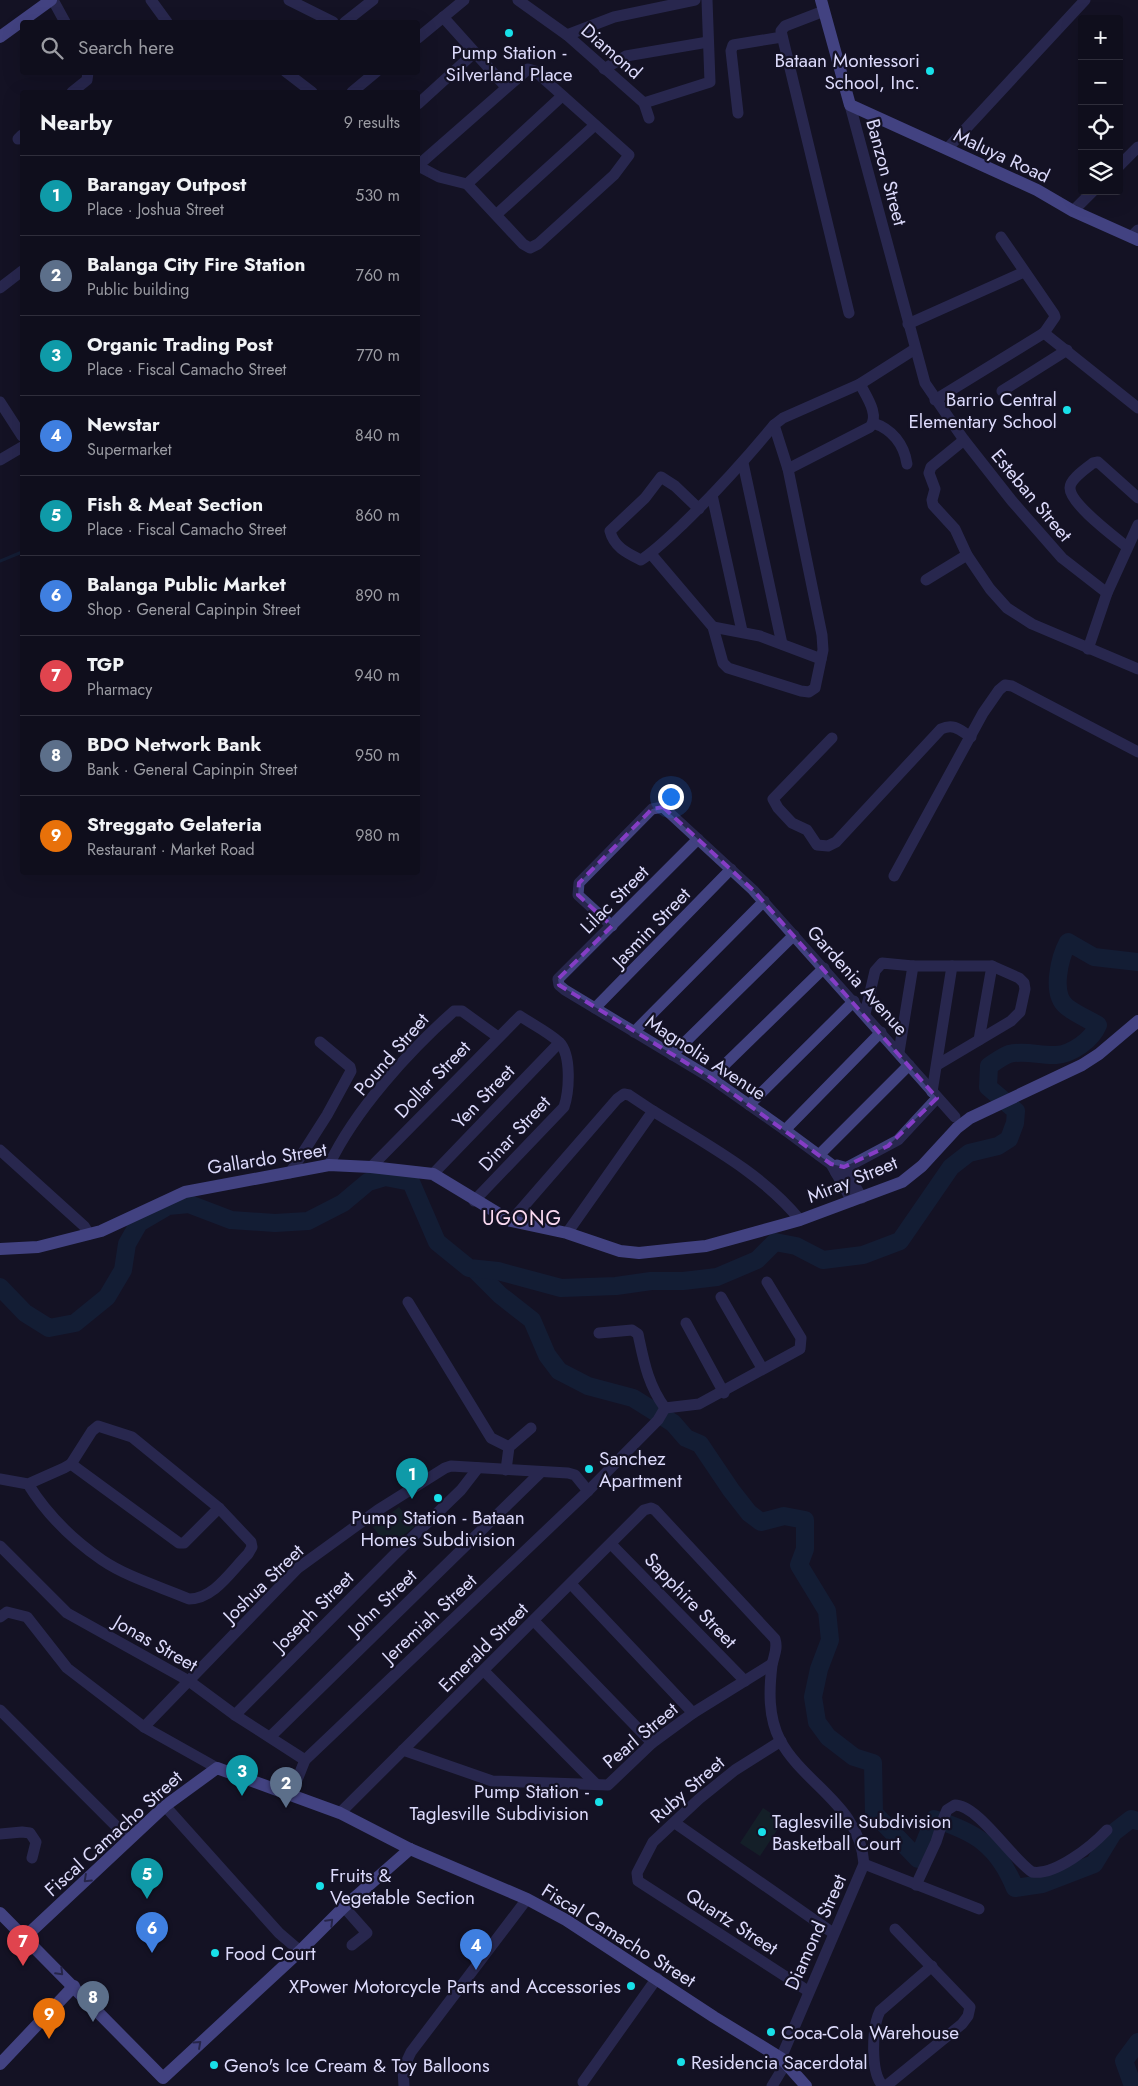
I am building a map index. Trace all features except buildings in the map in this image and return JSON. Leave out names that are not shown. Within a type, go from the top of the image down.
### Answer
[{"type":"street","points":[[25,20],[52,0],[64,20]]},
{"type":"street","points":[[151,0],[166,20]]},
{"type":"street","points":[[289,0],[329,20]]},
{"type":"street","points":[[348,20],[373,0]]},
{"type":"street","points":[[420,36],[464,0]]},
{"type":"street","points":[[522,2],[538,0]]},
{"type":"street","points":[[568,35],[614,17],[695,0]]},
{"type":"street","points":[[644,103],[710,82],[707,0]]},
{"type":"street","points":[[947,149],[1085,0]]},
{"type":"street","name":"Diamond","points":[[522,2],[568,35],[644,103],[649,118]]},
{"type":"street","points":[[823,6],[780,30],[849,313]]},
{"type":"street","name":"Banzon Street","points":[[823,6],[908,324]]},
{"type":"street","points":[[443,17],[506,88]]},
{"type":"street","points":[[0,38],[20,23]]},
{"type":"street","points":[[738,113],[731,51],[733,45],[782,37]]},
{"type":"street","points":[[604,69],[626,56],[708,42]]},
{"type":"street","points":[[420,102],[474,53]]},
{"type":"street","points":[[528,69],[535,71],[629,155],[614,175],[538,244],[530,248],[523,244],[467,184],[439,177],[420,167],[422,162],[506,88],[528,69]]},
{"type":"street","points":[[74,90],[87,80],[88,75]]},
{"type":"street","points":[[290,75],[309,90]]},
{"type":"street","points":[[354,90],[372,75]]},
{"type":"street","points":[[467,184],[562,96]]},
{"type":"street","name":"Maluya Road","points":[[850,105],[1037,190],[1073,211],[1136,236]]},
{"type":"street","points":[[497,214],[595,125]]},
{"type":"street","points":[[1123,162],[1138,148]]},
{"type":"street","points":[[1073,211],[1089,195]]},
{"type":"street","points":[[935,400],[1044,333],[1055,317],[1001,237]]},
{"type":"street","points":[[908,324],[1024,272]]},
{"type":"street","points":[[0,288],[20,273]]},
{"type":"street","name":"Esteban Street","points":[[908,324],[925,383],[964,440],[1012,501],[1062,558],[1107,593]]},
{"type":"street","points":[[1044,333],[1138,408]]},
{"type":"street","points":[[699,509],[675,486],[661,477],[644,498],[610,531],[614,544],[641,560],[651,554],[699,509],[743,463],[774,425],[783,418],[860,384],[915,349]]},
{"type":"street","points":[[1002,392],[1067,350]]},
{"type":"street","points":[[788,469],[870,428],[874,415],[860,384]]},
{"type":"street","points":[[0,402],[20,433]]},
{"type":"street","points":[[873,423],[888,430],[897,439],[904,449],[907,464]]},
{"type":"street","points":[[651,554],[712,627],[723,663],[728,668],[801,691],[809,692],[815,688],[822,659],[822,635],[788,469],[774,425]]},
{"type":"street","points":[[964,440],[931,467],[929,473],[935,489],[932,500],[933,505],[960,536],[967,555],[990,589],[1007,608],[1032,624],[1138,669]]},
{"type":"street","points":[[0,460],[20,448]]},
{"type":"street","points":[[1127,546],[1094,520],[1072,496],[1070,488],[1072,482],[1093,463],[1098,462],[1138,498]]},
{"type":"street","points":[[743,463],[782,644]]},
{"type":"street","points":[[712,495],[742,631]]},
{"type":"street","points":[[1088,649],[1107,593],[1138,525]]},
{"type":"street","points":[[926,580],[967,555]]},
{"type":"street","points":[[712,627],[742,631],[822,659]]},
{"type":"street","points":[[894,876],[971,737],[999,690],[1005,685],[1012,686],[1138,752]]},
{"type":"street","points":[[832,738],[773,799],[773,802],[792,823],[807,830],[817,845],[822,846],[836,842],[941,729],[948,725],[956,727],[971,737]]},
{"type":"street","name":"Gardenia Avenue","points":[[612,926],[578,895],[579,883],[652,810],[662,807],[764,901],[899,1052],[954,1117]]},
{"type":"street","name":"Lilac Street","points":[[559,985],[558,979],[698,839]]},
{"type":"street","name":"Jasmin Street","points":[[595,1008],[731,869]]},
{"type":"street","points":[[634,1032],[764,901]]},
{"type":"street","points":[[672,1055],[794,935]]},
{"type":"street","points":[[865,1014],[875,971],[882,964],[992,966],[1019,978],[1024,983],[1025,989],[1020,1012],[1011,1021],[937,1065]]},
{"type":"street","points":[[899,1052],[913,966]]},
{"type":"street","points":[[837,1168],[898,1140],[935,1095],[937,1065],[952,966]]},
{"type":"street","points":[[979,1040],[992,966]]},
{"type":"street","points":[[711,1078],[824,968]]},
{"type":"street","name":"Magnolia Avenue","points":[[559,985],[711,1078],[820,1155],[837,1168],[857,1199]]},
{"type":"street","points":[[749,1105],[854,1001]]},
{"type":"street","name":"Pound Street","points":[[329,1165],[344,1138],[392,1074],[454,1010],[462,1011],[498,1037]]},
{"type":"street","name":"Dollar Street","points":[[371,1167],[520,1016],[559,1043]]},
{"type":"street","name":"Miray Street","points":[[567,1233],[620,1251],[639,1253],[706,1246],[800,1220],[857,1199],[908,1178],[922,1166],[962,1123],[994,1105],[1082,1065],[1099,1054],[1138,1021]]},
{"type":"street","points":[[785,1130],[881,1032]]},
{"type":"street","points":[[290,1173],[327,1115],[351,1071],[350,1067],[320,1042]]},
{"type":"street","name":"Yen Street","points":[[432,1174],[559,1043]]},
{"type":"street","name":"Dinar Street","points":[[474,1201],[564,1107],[569,1092],[568,1077],[564,1050],[559,1043]]},
{"type":"street","points":[[820,1155],[910,1065]]},
{"type":"street","points":[[511,1222],[617,1099],[624,1094],[714,1149],[776,1192],[800,1220]]},
{"type":"street","points":[[567,1233],[653,1111]]},
{"type":"street","points":[[0,1150],[84,1226],[89,1234]]},
{"type":"street","name":"Gallardo Street","points":[[0,1249],[38,1247],[89,1234],[118,1225],[185,1192],[329,1165],[371,1167],[432,1174],[511,1222],[567,1233]]},
{"type":"street","points":[[599,1333],[637,1332],[648,1377],[661,1414],[694,1406],[724,1392],[762,1368],[800,1349],[802,1344],[801,1338],[767,1282]]},
{"type":"street","points":[[721,1297],[762,1368]]},
{"type":"street","points":[[408,1302],[491,1438],[509,1447]]},
{"type":"street","points":[[686,1323],[724,1392]]},
{"type":"street","name":"Jeremiah Street","points":[[291,1795],[304,1760],[588,1491],[661,1414]]},
{"type":"street","points":[[0,1479],[28,1484],[71,1464],[92,1430],[98,1426],[104,1427],[132,1437],[218,1508],[251,1542],[252,1547],[248,1554],[209,1594],[199,1599],[189,1599],[102,1561],[65,1530],[38,1501],[28,1484]]},
{"type":"street","points":[[506,1470],[509,1447],[531,1428]]},
{"type":"street","points":[[71,1464],[179,1543],[184,1543],[218,1508]]},
{"type":"street","name":"Joshua Street","points":[[144,1727],[298,1568],[378,1510],[445,1468],[451,1466],[558,1472],[574,1476],[588,1491]]},
{"type":"street","name":"Joseph Street","points":[[235,1715],[461,1490],[478,1468]]},
{"type":"street","name":"John Street","points":[[270,1737],[540,1472]]},
{"type":"street","name":"Emerald Street","points":[[340,1813],[644,1510],[651,1508]]},
{"type":"street","name":"Diamond Street","points":[[651,1508],[655,1510],[775,1639],[777,1646],[772,1664],[770,1705],[781,1741],[799,1764],[834,1800],[851,1824],[863,1854],[864,1864],[808,1991],[784,2060],[772,2086]]},
{"type":"street","name":"Sapphire Street","points":[[611,1544],[745,1681]]},
{"type":"street","name":"Jonas Street","points":[[0,1546],[67,1613],[190,1681],[235,1715],[304,1760]]},
{"type":"street","points":[[571,1584],[693,1713]]},
{"type":"street","points":[[0,1617],[7,1612],[26,1617],[68,1668],[144,1727],[217,1768]]},
{"type":"street","points":[[534,1621],[652,1743]]},
{"type":"street","name":"Pearl Street","points":[[403,1750],[492,1781],[595,1783],[608,1785],[652,1743],[693,1713],[772,1664]]},
{"type":"street","points":[[484,1671],[595,1783]]},
{"type":"street","points":[[0,1710],[129,1839]]},
{"type":"street","name":"Ruby Street","points":[[638,1881],[637,1873],[653,1842],[699,1799],[735,1770],[781,1741]]},
{"type":"street","name":"Fiscal Camacho Street","points":[[25,1937],[165,1806],[217,1768],[340,1813],[410,1849],[527,1900],[566,1920],[714,2017],[784,2060],[806,2086]]},
{"type":"street","points":[[916,1885],[936,1842],[947,1810],[955,1805],[964,1807],[987,1825],[1028,1869],[1036,1873],[1047,1871],[1060,1865],[1088,1848],[1107,1830]]},
{"type":"street","points":[[165,1806],[279,1933],[300,1951]]},
{"type":"street","points":[[675,1823],[833,1933]]},
{"type":"street","points":[[0,1834],[22,1832],[30,1834],[36,1842],[32,1858]]},
{"type":"street","points":[[0,1913],[74,1986],[162,2082],[344,1907],[410,1849]]},
{"type":"street","points":[[864,1864],[979,1909]]},
{"type":"street","name":"Quartz Street","points":[[638,1881],[808,1991]]},
{"type":"street","points":[[404,2086],[403,2069],[411,2052],[527,1900]]},
{"type":"street","points":[[344,1907],[367,1933],[352,1945]]},
{"type":"street","points":[[894,1930],[932,1966],[970,2007],[968,2016],[962,2024],[884,2086],[880,2082],[874,2060],[877,2017],[880,2011],[932,1966]]},
{"type":"street","points":[[583,2082],[657,1978]]},
{"type":"street","points":[[0,2064],[74,1986]]},
{"type":"highlighted area","points":[[663,807],[753,890],[937,1098],[888,1146],[844,1167],[831,1164],[711,1078],[559,985],[558,979],[612,926],[578,895],[579,883],[652,809]]},
{"type":"green space","points":[[399,1507],[414,1527],[388,1547],[373,1527]]},
{"type":"green space","name":"Taglesville Subdivision Basketball Court","points":[[763,1808],[783,1821],[760,1856],[740,1843]]},
{"type":"waterway","points":[[0,561],[20,553]]},
{"type":"waterway","points":[[0,1287],[25,1313],[49,1328],[75,1323],[107,1297],[123,1270],[127,1244],[139,1223],[168,1206],[189,1204],[231,1220],[275,1223],[308,1221],[343,1203],[368,1182],[385,1177],[411,1182],[437,1242],[469,1268],[498,1271],[561,1288],[616,1286],[651,1281],[683,1281],[717,1277],[757,1260],[775,1242],[796,1246],[823,1260],[863,1255],[900,1241],[951,1167],[969,1153],[998,1146],[1009,1139],[1015,1123],[1016,1111],[988,1087],[989,1066],[1004,1056],[1015,1053],[1062,1054],[1081,1045],[1095,1031],[1098,1025],[1067,1007],[1059,993],[1058,975],[1068,942],[1094,957],[1138,962]]},
{"type":"waterway","points":[[474,1269],[500,1295],[532,1320],[547,1355],[559,1371],[588,1386],[633,1398],[673,1423],[686,1438],[700,1444],[731,1490],[749,1513],[761,1522],[784,1516],[805,1520],[805,1549],[799,1565],[827,1611],[830,1640],[819,1669],[813,1697],[817,1722],[828,1737],[854,1757],[873,1763],[874,1813],[918,1859],[934,1819],[962,1829],[984,1843],[1001,1861],[1015,1888],[1042,1884],[1094,1864],[1113,1833],[1131,1819],[1138,1821]]},
{"type":"waterway","points":[[1133,2086],[1124,2061],[1138,2042]]},
{"type":"place","name":"Pump Station - Silverland Place","points":[[509,33]]},
{"type":"place","name":"Bataan Montessori School, Inc.","points":[[930,71]]},
{"type":"place","name":"Barrio Central Elementary School","points":[[1067,410]]},
{"type":"place","name":"Sanchez Apartment","points":[[589,1469]]},
{"type":"place","name":"Pump Station - Bataan Homes Subdivision","points":[[438,1498]]},
{"type":"place","name":"Barangay Outpost","points":[[412,1499]]},
{"type":"place","name":"Organic Trading Post","points":[[242,1796]]},
{"type":"place","name":"Pump Station - Taglesville Subdivision","points":[[599,1802]]},
{"type":"place","name":"Balanga City Fire Station","points":[[286,1808]]},
{"type":"place","name":"Taglesville Subdivision Basketball Court","points":[[762,1832]]},
{"type":"place","name":"Fruits & Vegetable Section","points":[[320,1886]]},
{"type":"place","name":"Fish & Meat Section","points":[[147,1899]]},
{"type":"place","name":"Balanga Public Market","points":[[152,1953]]},
{"type":"place","name":"Food Court","points":[[215,1953]]},
{"type":"place","name":"TGP","points":[[23,1966]]},
{"type":"place","name":"Newstar","points":[[476,1970]]},
{"type":"place","name":"XPower Motorcycle Parts and Accessories","points":[[631,1986]]},
{"type":"place","name":"BDO Network Bank","points":[[93,2022]]},
{"type":"place","name":"Coca-Cola Warehouse","points":[[771,2032]]},
{"type":"place","name":"Streggato Gelateria","points":[[49,2039]]},
{"type":"place","name":"Residencia Sacerdotal","points":[[681,2062]]},
{"type":"place","name":"Geno's Ice Cream & Toy Balloons","points":[[214,2065]]},
{"type":"district","name":"UGONG","points":[[522,1218]]}]
